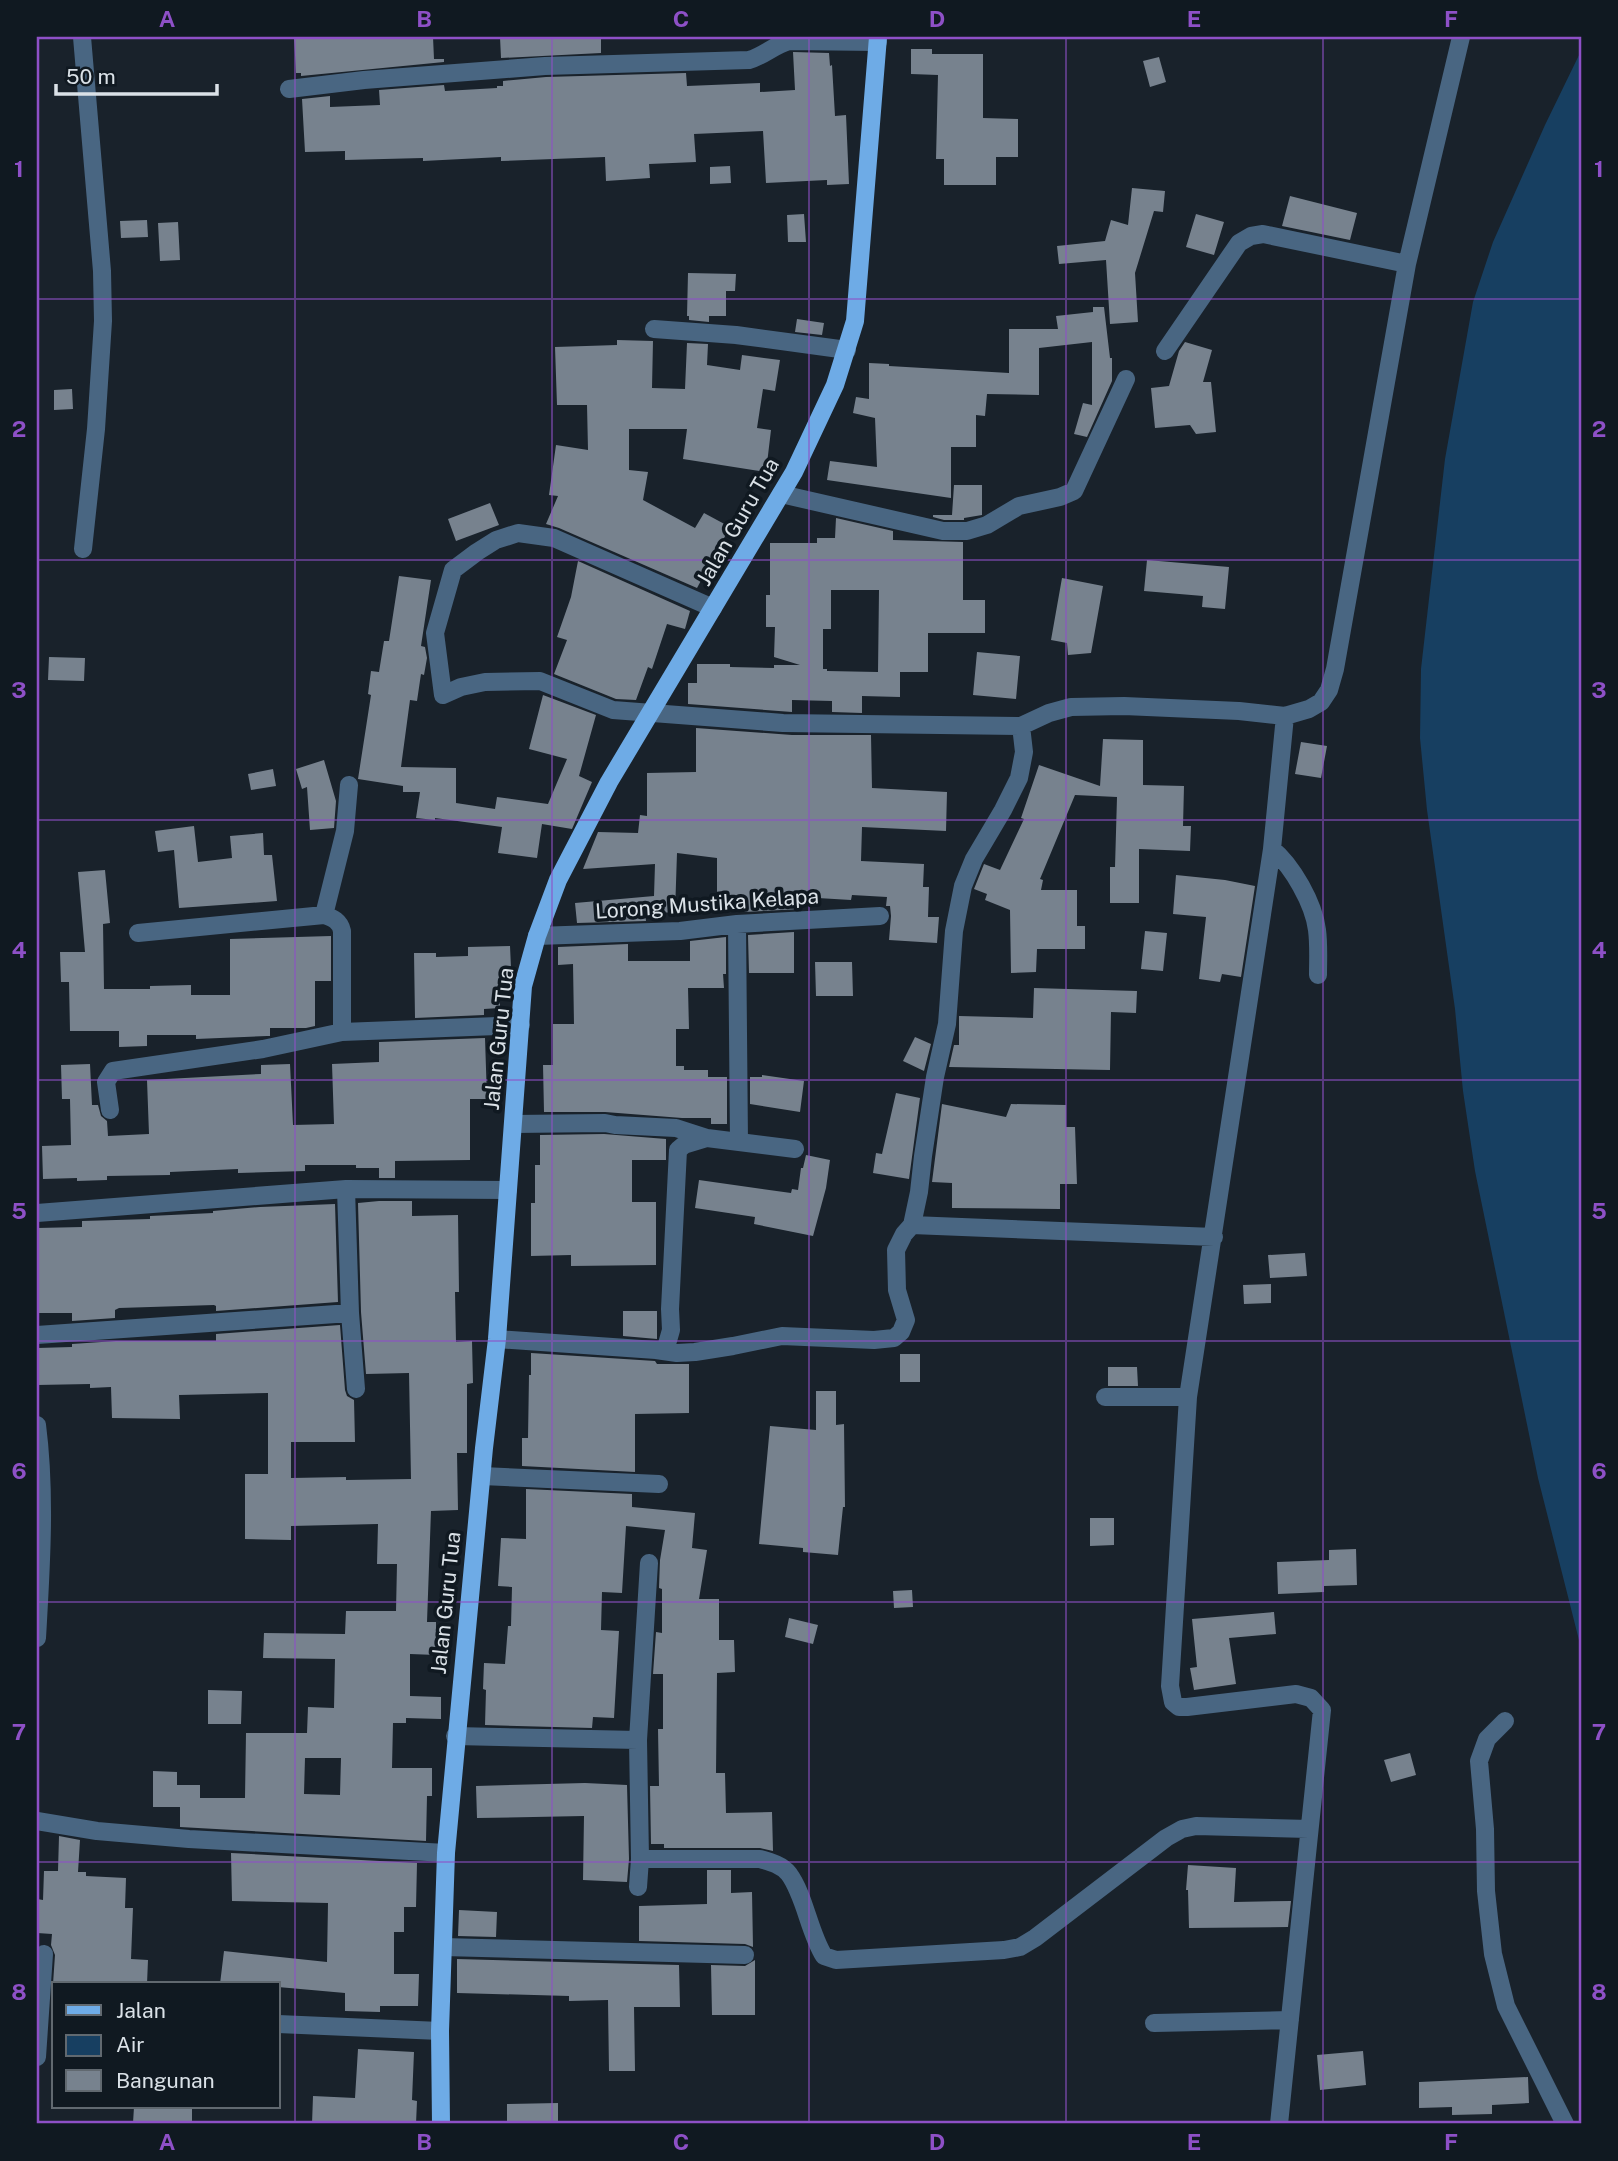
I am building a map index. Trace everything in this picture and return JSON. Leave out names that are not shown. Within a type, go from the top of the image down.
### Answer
[{"type":"main road","name":"Jalan Guru Tua","points":[[441,2124],[440,2031],[446,1853],[455,1736],[497,1339],[523,986],[537,936],[558,880],[609,782],[794,472],[835,385],[855,321],[878,39]]},
{"type":"street","points":[[82,37],[102,271],[103,321],[96,429],[83,549]]},
{"type":"street","points":[[713,608],[554,538],[518,533],[496,540],[453,570],[435,633],[443,695],[461,687],[485,682],[540,681],[613,710],[650,714],[783,723],[1021,726],[1049,713],[1071,707],[1239,710],[1285,716],[1309,709],[1321,702],[1329,690],[1335,669],[1407,264],[1461,37]]},
{"type":"street","points":[[289,89],[364,80],[545,66],[749,60],[789,41],[878,39]]},
{"type":"street","points":[[1165,351],[1239,243],[1251,236],[1263,234],[1407,264]]},
{"type":"street","points":[[654,329],[736,335],[847,350]]},
{"type":"street","points":[[781,494],[943,531],[976,530],[1019,506],[1060,497],[1074,491],[1126,379]]},
{"type":"street","points":[[1279,2124],[1322,1710],[1311,1698],[1296,1694],[1187,1707],[1173,1702],[1171,1696],[1188,1397],[1272,849],[1285,716]]},
{"type":"street","points":[[497,1339],[677,1353],[782,1336],[874,1340],[894,1338],[901,1332],[906,1320],[897,1290],[896,1250],[912,1225],[919,1192],[935,1077],[947,1024],[954,931],[974,859],[1019,778],[1024,752],[1021,726]]},
{"type":"street","points":[[324,915],[345,831],[349,785]]},
{"type":"street","points":[[1272,849],[1281,856],[1306,895],[1317,928],[1318,975]]},
{"type":"street","points":[[138,933],[324,915],[341,925],[342,931],[342,1032]]},
{"type":"street","name":"Lorong Mustika Kelapa","points":[[537,936],[681,931],[737,924],[880,916]]},
{"type":"street","points":[[737,924],[739,1142]]},
{"type":"street","points":[[110,1110],[106,1082],[113,1071],[263,1049],[342,1032],[521,1025]]},
{"type":"street","points":[[513,1124],[605,1123],[676,1128],[707,1138],[794,1149]]},
{"type":"street","points":[[665,1351],[671,1330],[678,1150],[684,1145],[707,1138]]},
{"type":"street","points":[[37,1213],[346,1189],[508,1190]]},
{"type":"street","points":[[346,1189],[350,1313],[356,1389]]},
{"type":"street","points":[[912,1225],[1213,1237]]},
{"type":"street","points":[[37,1335],[350,1313]]},
{"type":"street","points":[[1105,1397],[1188,1397]]},
{"type":"street","points":[[37,1425],[42,1539],[37,1638]]},
{"type":"street","points":[[481,1476],[659,1484]]},
{"type":"street","points":[[638,1887],[638,1740],[649,1563]]},
{"type":"street","points":[[1505,1721],[1487,1739],[1479,1761],[1485,1829],[1486,1891],[1493,1954],[1506,2006],[1565,2124]]},
{"type":"street","points":[[455,1736],[638,1740]]},
{"type":"street","points":[[37,1821],[97,1831],[189,1839],[321,1844],[446,1853]]},
{"type":"street","points":[[640,1859],[760,1859],[778,1864],[789,1873],[796,1887],[824,1956],[836,1960],[1020,1947],[1166,1838],[1182,1829],[1196,1826],[1309,1829]]},
{"type":"street","points":[[443,1947],[745,1955]]},
{"type":"street","points":[[37,2057],[44,1954]]},
{"type":"street","points":[[1154,2023],[1290,2020]]},
{"type":"street","points":[[280,2024],[440,2031]]},
{"type":"water","points":[[1581,51],[1581,1648],[1538,1478],[1475,1171],[1427,810],[1420,738],[1421,669],[1445,459],[1473,302],[1493,242]]},
{"type":"building","points":[[294,37],[433,37],[434,59],[444,59],[444,62],[301,76],[301,73],[296,73]]},
{"type":"building","points":[[500,37],[601,37],[601,53],[501,58]]},
{"type":"building","points":[[911,49],[932,49],[932,54],[983,54],[983,118],[1018,119],[1018,157],[996,157],[996,185],[944,185],[944,159],[936,159],[938,75],[911,74]]},
{"type":"building","points":[[793,52],[829,53],[835,116],[846,115],[849,184],[827,185],[827,180],[766,183],[763,131],[694,134],[696,162],[649,164],[650,178],[606,181],[605,157],[501,161],[501,157],[423,161],[423,158],[345,160],[345,151],[305,152],[302,99],[330,96],[330,107],[380,105],[379,90],[444,85],[445,91],[497,88],[503,86],[503,81],[546,77],[686,73],[687,86],[760,83],[760,92],[795,90]]},
{"type":"building","points":[[1159,57],[1166,82],[1150,87],[1143,61]]},
{"type":"building","points":[[730,166],[731,183],[710,184],[710,167]]},
{"type":"building","points":[[1132,188],[1165,191],[1163,212],[1154,211],[1135,273],[1138,322],[1110,324],[1106,260],[1059,264],[1057,246],[1105,241],[1111,220],[1128,225]]},
{"type":"building","points":[[1290,196],[1357,213],[1350,240],[1282,226]]},
{"type":"building","points":[[804,214],[806,242],[788,242],[787,215]]},
{"type":"building","points":[[1196,214],[1224,222],[1214,255],[1186,247]]},
{"type":"building","points":[[147,220],[148,237],[121,238],[120,221]]},
{"type":"building","points":[[178,222],[180,260],[160,261],[158,223]]},
{"type":"building","points":[[688,273],[736,274],[735,291],[726,291],[726,316],[709,316],[709,322],[689,320]]},
{"type":"building","points":[[1093,307],[1104,307],[1112,358],[1112,381],[1087,437],[1074,434],[1083,403],[1092,405],[1092,342],[1039,348],[1039,395],[987,394],[985,416],[976,415],[976,447],[951,447],[951,498],[827,480],[830,461],[877,467],[875,418],[853,413],[856,397],[869,399],[869,363],[1009,373],[1009,329],[1058,329],[1056,316],[1093,312]]},
{"type":"building","points":[[797,319],[824,323],[822,335],[795,332]]},
{"type":"building","points":[[617,340],[653,341],[652,388],[685,389],[687,343],[708,344],[707,365],[740,370],[742,355],[780,360],[775,391],[763,389],[757,428],[771,430],[766,472],[683,459],[687,429],[629,429],[629,470],[648,472],[643,500],[695,528],[704,513],[730,527],[697,588],[546,524],[558,496],[549,495],[556,445],[588,450],[587,405],[557,405],[555,347],[617,345]]},
{"type":"building","points":[[1185,342],[1212,350],[1203,382],[1211,382],[1216,432],[1196,434],[1190,425],[1155,428],[1151,388],[1169,386],[1179,351]]},
{"type":"building","points":[[72,389],[73,409],[54,410],[54,390]]},
{"type":"building","points":[[954,485],[982,485],[982,515],[964,520],[933,517],[952,515]]},
{"type":"building","points":[[490,503],[499,525],[456,541],[448,519]]},
{"type":"building","points":[[836,518],[893,531],[893,540],[963,542],[963,600],[985,600],[985,633],[928,633],[928,672],[900,672],[900,697],[862,696],[862,713],[832,712],[832,701],[792,700],[792,712],[688,704],[688,683],[697,683],[697,664],[774,668],[774,665],[800,665],[774,657],[775,627],[766,627],[766,595],[770,595],[770,543],[817,543],[817,538],[835,538]],"holes":[[[831,590],[879,590],[878,672],[823,669],[823,629],[831,629]]]},
{"type":"building","points":[[1147,560],[1229,567],[1225,609],[1202,607],[1203,596],[1144,591]]},
{"type":"building","points":[[578,561],[690,611],[685,629],[667,624],[652,669],[648,667],[636,700],[616,699],[554,674],[567,640],[557,637],[571,597]]},
{"type":"building","points":[[399,576],[431,580],[421,646],[425,647],[427,658],[424,675],[421,674],[417,701],[410,700],[401,767],[456,768],[456,803],[495,809],[497,797],[548,804],[567,759],[529,749],[543,695],[596,715],[579,776],[592,782],[572,829],[542,824],[537,858],[498,853],[502,827],[416,818],[420,792],[403,792],[403,786],[358,779],[371,695],[368,694],[371,671],[379,672],[384,641],[389,641]]},
{"type":"building","points":[[1062,578],[1103,586],[1091,653],[1068,655],[1067,643],[1051,640]]},
{"type":"building","points":[[977,652],[1020,656],[1016,699],[973,695]]},
{"type":"building","points":[[49,657],[85,658],[84,681],[48,680]]},
{"type":"building","points":[[696,728],[792,735],[871,735],[872,788],[947,792],[946,831],[862,827],[861,861],[924,864],[923,887],[929,887],[928,917],[939,917],[937,943],[889,940],[891,916],[890,906],[886,906],[887,897],[852,895],[851,900],[801,897],[801,909],[743,912],[743,896],[717,896],[717,858],[677,853],[675,913],[645,911],[646,921],[577,923],[575,903],[654,896],[655,864],[583,869],[598,832],[638,833],[640,815],[647,816],[647,773],[696,772]]},
{"type":"building","points":[[1103,739],[1143,740],[1143,785],[1184,786],[1183,826],[1191,826],[1190,851],[1139,849],[1139,903],[1110,903],[1110,867],[1115,867],[1117,797],[1075,795],[1040,879],[1043,880],[1041,890],[1077,890],[1077,926],[1085,926],[1085,949],[1037,949],[1036,972],[1011,973],[1010,910],[985,900],[987,894],[974,889],[984,864],[1000,870],[1024,819],[1021,818],[1039,765],[1100,786]]},
{"type":"building","points":[[1301,742],[1327,746],[1321,778],[1295,774]]},
{"type":"building","points":[[324,760],[336,801],[334,828],[310,830],[307,787],[302,789],[296,769]]},
{"type":"building","points":[[273,769],[276,786],[251,790],[248,774]]},
{"type":"building","points":[[194,826],[198,862],[232,858],[230,836],[263,833],[264,855],[272,855],[277,901],[179,908],[174,850],[158,852],[155,831]]},
{"type":"building","points":[[105,870],[110,923],[103,924],[104,989],[150,989],[150,986],[191,985],[191,995],[230,995],[230,939],[331,936],[331,981],[315,981],[315,1026],[270,1028],[270,1036],[196,1039],[196,1035],[147,1035],[147,1046],[119,1047],[119,1031],[70,1031],[69,982],[61,982],[60,952],[85,952],[78,872]]},
{"type":"building","points":[[1176,875],[1255,886],[1241,977],[1222,974],[1220,982],[1199,979],[1206,917],[1173,914]]},
{"type":"building","points":[[1145,931],[1167,933],[1163,971],[1141,969]]},
{"type":"building","points":[[794,932],[794,973],[749,973],[748,935]]},
{"type":"building","points":[[726,937],[724,988],[688,988],[689,1029],[676,1029],[676,1066],[684,1066],[684,1070],[708,1070],[708,1077],[727,1077],[727,1124],[711,1124],[711,1118],[605,1112],[544,1112],[543,1065],[553,1065],[553,1024],[574,1024],[573,964],[558,965],[558,947],[628,944],[628,961],[690,961],[690,941]]},
{"type":"building","points":[[510,946],[511,968],[500,969],[500,1008],[484,1009],[484,1015],[415,1018],[414,953],[436,953],[436,957],[468,956],[468,947]]},
{"type":"building","points":[[815,962],[852,962],[853,996],[816,996]]},
{"type":"building","points":[[1034,988],[1137,991],[1136,1013],[1111,1012],[1110,1070],[949,1067],[954,1045],[959,1045],[959,1016],[1033,1018]]},
{"type":"building","points":[[915,1037],[931,1044],[924,1071],[903,1061]]},
{"type":"building","points":[[485,1038],[487,1099],[470,1099],[470,1160],[395,1161],[395,1178],[379,1178],[379,1168],[305,1165],[305,1171],[238,1173],[238,1169],[170,1172],[170,1175],[107,1176],[107,1180],[43,1179],[42,1146],[71,1145],[70,1099],[62,1099],[61,1065],[90,1064],[92,1105],[98,1105],[101,1116],[107,1121],[108,1136],[149,1134],[147,1080],[261,1074],[261,1065],[290,1064],[293,1125],[334,1124],[332,1064],[379,1062],[379,1042]]},
{"type":"building","points":[[762,1075],[804,1081],[800,1112],[750,1104],[750,1077]]},
{"type":"building","points":[[896,1093],[920,1098],[909,1179],[873,1173],[876,1153],[882,1154]]},
{"type":"building","points":[[942,1104],[1006,1117],[1011,1104],[1066,1105],[1066,1127],[1075,1127],[1077,1184],[1060,1184],[1060,1209],[952,1208],[952,1183],[932,1182]]},
{"type":"building","points":[[604,1134],[666,1139],[666,1160],[632,1160],[632,1202],[656,1202],[656,1265],[571,1266],[571,1255],[531,1256],[531,1203],[535,1203],[535,1165],[540,1165],[540,1135]]},
{"type":"building","points":[[806,1155],[830,1160],[826,1188],[813,1236],[754,1224],[755,1217],[695,1208],[699,1180],[791,1193],[792,1189],[798,1190]]},
{"type":"building","points":[[412,1201],[412,1216],[458,1215],[459,1292],[455,1292],[456,1342],[472,1341],[473,1383],[467,1384],[467,1453],[457,1453],[458,1510],[431,1511],[427,1622],[436,1622],[436,1655],[410,1654],[410,1696],[441,1697],[441,1719],[406,1718],[406,1723],[393,1723],[392,1768],[432,1768],[432,1796],[427,1796],[426,1841],[180,1827],[180,1807],[153,1807],[153,1771],[177,1772],[177,1785],[200,1785],[200,1798],[245,1798],[246,1733],[307,1733],[308,1707],[334,1708],[335,1659],[263,1658],[264,1633],[345,1634],[346,1611],[396,1611],[397,1564],[377,1564],[378,1524],[291,1526],[291,1540],[245,1539],[245,1474],[268,1474],[268,1393],[179,1395],[180,1419],[112,1418],[111,1387],[90,1388],[90,1384],[37,1385],[37,1348],[116,1341],[216,1341],[216,1334],[340,1325],[345,1390],[347,1396],[354,1400],[355,1442],[291,1442],[291,1478],[411,1479],[409,1373],[366,1374],[358,1203]],"holes":[[[305,1758],[341,1758],[340,1795],[304,1794]]]},
{"type":"building","points":[[335,1204],[338,1302],[216,1311],[214,1305],[119,1308],[115,1310],[115,1318],[72,1321],[72,1313],[37,1313],[37,1228],[82,1227],[82,1221],[150,1219],[150,1216],[213,1213],[260,1207]]},
{"type":"building","points":[[1305,1253],[1307,1276],[1270,1278],[1268,1255]]},
{"type":"building","points":[[1271,1284],[1271,1303],[1244,1304],[1243,1285]]},
{"type":"building","points":[[623,1311],[657,1311],[657,1339],[623,1336]]},
{"type":"building","points":[[531,1353],[655,1361],[657,1364],[689,1364],[689,1413],[635,1414],[635,1472],[522,1466],[522,1438],[528,1438]]},
{"type":"building","points":[[900,1354],[920,1354],[920,1382],[900,1382]]},
{"type":"building","points":[[1108,1367],[1137,1367],[1138,1386],[1108,1386]]},
{"type":"building","points":[[816,1391],[836,1391],[836,1425],[844,1424],[845,1507],[838,1555],[803,1552],[803,1548],[759,1544],[770,1426],[816,1430]]},
{"type":"building","points":[[526,1489],[632,1494],[632,1507],[695,1513],[692,1548],[707,1550],[699,1599],[719,1599],[719,1640],[734,1640],[735,1672],[717,1673],[716,1773],[725,1773],[726,1813],[772,1812],[773,1851],[760,1848],[664,1848],[664,1844],[651,1844],[650,1786],[659,1786],[658,1729],[663,1729],[663,1674],[653,1674],[656,1632],[662,1633],[662,1589],[659,1588],[665,1530],[626,1526],[622,1593],[602,1592],[601,1630],[619,1631],[614,1718],[593,1717],[592,1728],[485,1725],[484,1663],[505,1664],[508,1626],[511,1626],[512,1587],[498,1586],[501,1538],[526,1539]]},
{"type":"building","points":[[1090,1518],[1114,1518],[1114,1545],[1090,1546]]},
{"type":"building","points":[[1356,1549],[1357,1585],[1324,1586],[1324,1592],[1278,1594],[1277,1562],[1329,1560],[1329,1550]]},
{"type":"building","points":[[912,1590],[913,1607],[894,1608],[893,1591]]},
{"type":"building","points":[[1274,1612],[1276,1634],[1229,1638],[1236,1684],[1194,1690],[1190,1668],[1197,1667],[1192,1619]]},
{"type":"building","points":[[789,1618],[818,1625],[813,1644],[785,1637]]},
{"type":"building","points":[[208,1690],[242,1691],[241,1724],[208,1724]]},
{"type":"building","points":[[1410,1753],[1416,1775],[1391,1782],[1384,1760]]},
{"type":"building","points":[[585,1783],[627,1785],[627,1882],[583,1880],[584,1816],[477,1818],[476,1786]]},
{"type":"building","points":[[59,1836],[80,1840],[78,1872],[86,1872],[86,1876],[126,1878],[125,1908],[133,1908],[131,1959],[148,1960],[147,1982],[53,1982],[55,1955],[51,1945],[52,1934],[37,1933],[37,1899],[43,1900],[44,1871],[58,1871]]},
{"type":"building","points":[[231,1853],[417,1863],[416,1907],[404,1907],[404,1932],[394,1932],[394,1974],[419,1974],[418,2006],[380,2006],[380,2012],[345,2011],[345,1993],[280,1987],[280,1982],[220,1982],[224,1951],[327,1962],[328,1903],[232,1901]]},
{"type":"building","points":[[1188,1865],[1236,1868],[1234,1902],[1291,1901],[1288,1927],[1189,1928],[1186,1890]]},
{"type":"building","points":[[707,1870],[731,1870],[731,1893],[752,1892],[753,1947],[745,1944],[639,1941],[639,1906],[707,1904]]},
{"type":"building","points":[[459,1910],[497,1912],[496,1937],[458,1936]]},
{"type":"building","points":[[457,1959],[679,1965],[680,2007],[634,2007],[635,2071],[609,2071],[608,2000],[569,2001],[569,1996],[457,1993]]},
{"type":"building","points":[[755,1960],[755,2015],[712,2015],[711,1965],[745,1966]]},
{"type":"building","points":[[358,2049],[414,2052],[412,2100],[417,2101],[416,2124],[312,2124],[313,2096],[355,2098]]},
{"type":"building","points":[[1363,2051],[1366,2085],[1320,2090],[1317,2055]]},
{"type":"building","points":[[1528,2077],[1529,2103],[1492,2105],[1492,2114],[1452,2115],[1452,2107],[1419,2108],[1419,2082]]},
{"type":"building","points":[[558,2103],[558,2124],[507,2124],[507,2104]]},
{"type":"building","points":[[134,2108],[192,2108],[192,2123],[133,2123]]}]
